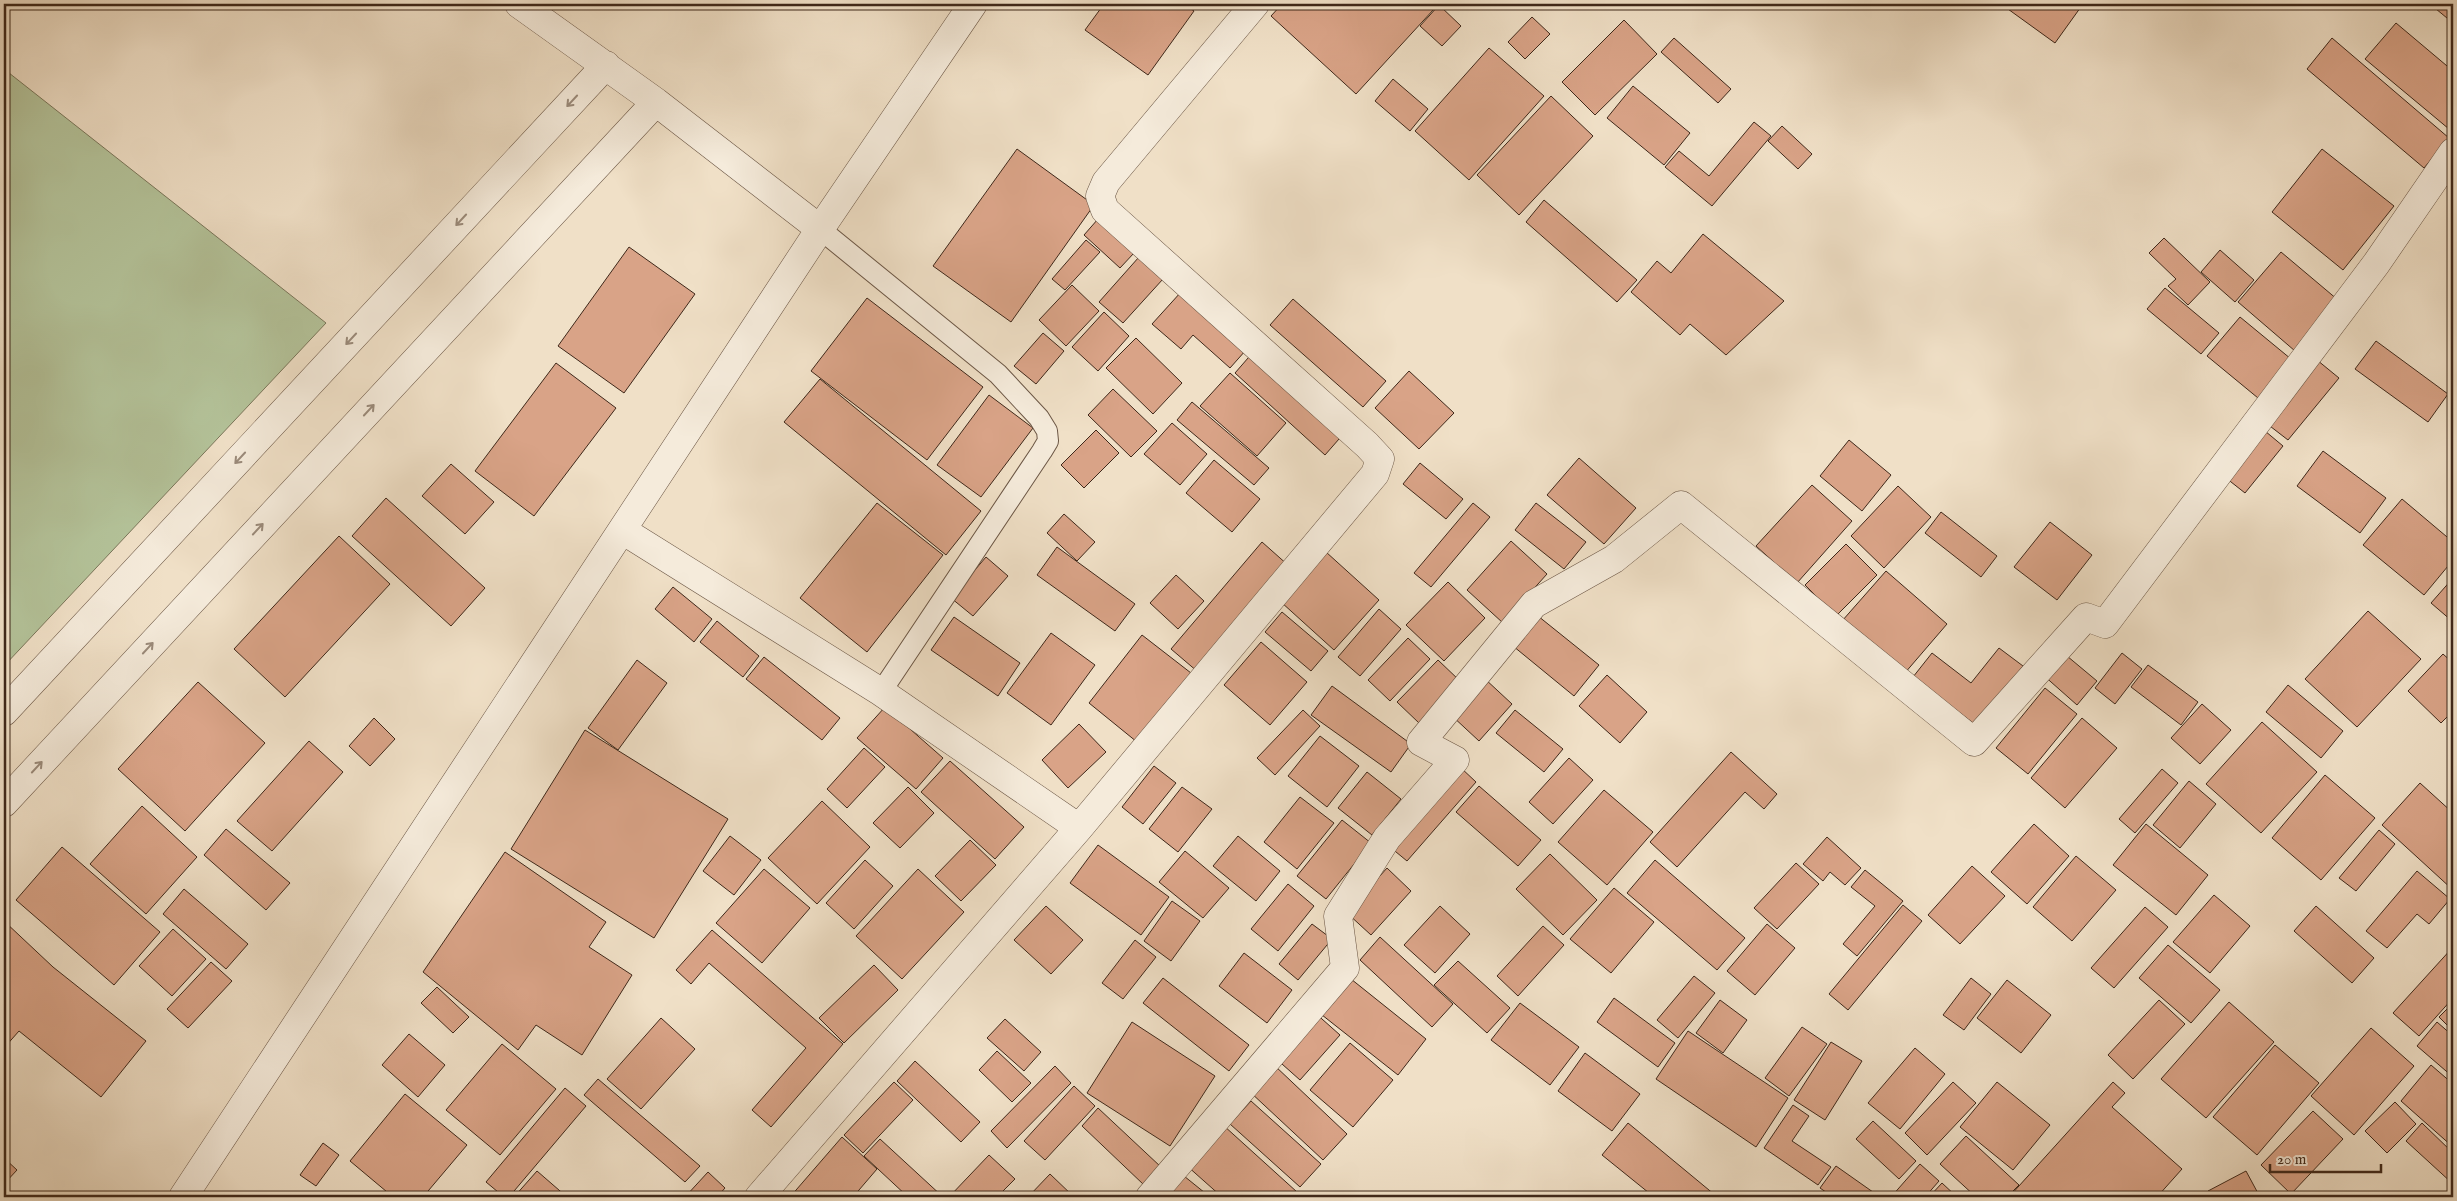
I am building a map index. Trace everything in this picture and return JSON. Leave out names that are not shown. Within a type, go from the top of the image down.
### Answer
[{"type":"street","points":[[520,4],[656,102],[820,230]]},
{"type":"street","points":[[183,1197],[820,230],[973,4]]},
{"type":"street","points":[[759,1197],[1079,828],[1375,474],[1380,459],[1367,445],[1105,210],[1100,196],[1106,182],[1255,4]]},
{"type":"street","points":[[4,712],[606,65]]},
{"type":"street","points":[[4,803],[656,102]]},
{"type":"street","points":[[1150,1197],[1345,968],[1338,916],[1387,838],[1455,760],[1421,742],[1534,604],[1614,559],[1681,505],[1974,742],[2086,617],[2105,624],[2376,264],[2453,152]]},
{"type":"street","points":[[622,530],[881,692],[1079,828]]},
{"type":"lane","points":[[820,230],[998,374],[1039,418],[1047,431],[1048,440],[1042,451],[881,692]]},
{"type":"green space","points":[[4,69],[326,323],[4,666]]},
{"type":"building","points":[[1104,4],[1184,4],[1194,11],[1148,75],[1085,30]]},
{"type":"building","points":[[1282,4],[1429,4],[1434,9],[1356,94],[1271,16]]},
{"type":"building","points":[[2001,4],[2083,4],[2055,43]]},
{"type":"building","points":[[2430,4],[2453,4],[2453,23]]},
{"type":"building","points":[[1439,5],[1461,26],[1442,46],[1420,26]]},
{"type":"building","points":[[1532,17],[1550,34],[1525,59],[1508,42]]},
{"type":"building","points":[[1624,20],[1657,54],[1595,115],[1562,82]]},
{"type":"building","points":[[2396,23],[2453,71],[2453,124],[2449,129],[2365,59]]},
{"type":"building","points":[[1674,38],[1731,89],[1718,103],[1661,52]]},
{"type":"building","points":[[2332,38],[2449,138],[2424,168],[2307,69]]},
{"type":"building","points":[[1489,48],[1544,96],[1469,180],[1415,131]]},
{"type":"building","points":[[1393,79],[1428,109],[1410,131],[1375,101]]},
{"type":"building","points":[[1633,86],[1690,133],[1664,165],[1607,118]]},
{"type":"building","points":[[1551,96],[1593,136],[1519,215],[1477,175]]},
{"type":"building","points":[[1754,122],[1771,136],[1712,206],[1665,167],[1679,151],[1709,176]]},
{"type":"building","points":[[1782,126],[1812,154],[1798,169],[1768,141]]},
{"type":"building","points":[[1017,149],[1094,205],[1011,322],[933,266]]},
{"type":"building","points":[[2322,149],[2394,206],[2343,270],[2272,212]]},
{"type":"building","points":[[1544,200],[1637,280],[1617,302],[1526,222]]},
{"type":"building","points":[[1098,219],[1134,253],[1120,268],[1084,235]]},
{"type":"building","points":[[1703,234],[1784,301],[1726,355],[1690,324],[1680,335],[1631,292],[1657,261],[1671,273]]},
{"type":"building","points":[[2164,238],[2210,282],[2188,305],[2168,286],[2176,279],[2149,253]]},
{"type":"building","points":[[1086,240],[1100,252],[1065,290],[1052,279]]},
{"type":"building","points":[[629,247],[695,294],[624,393],[558,346]]},
{"type":"building","points":[[2220,250],[2254,280],[2235,302],[2201,272]]},
{"type":"building","points":[[2281,252],[2338,300],[2295,351],[2238,302]]},
{"type":"building","points":[[1139,257],[1163,279],[1123,323],[1099,302]]},
{"type":"building","points":[[1072,285],[1099,311],[1066,346],[1039,320]]},
{"type":"building","points":[[2165,288],[2219,333],[2201,354],[2147,309]]},
{"type":"building","points":[[1181,292],[1246,350],[1230,368],[1193,335],[1181,349],[1152,324]]},
{"type":"building","points":[[867,298],[983,387],[927,460],[811,371]]},
{"type":"building","points":[[1293,299],[1386,381],[1363,407],[1270,325]]},
{"type":"building","points":[[1104,312],[1129,336],[1098,371],[1072,347]]},
{"type":"building","points":[[2240,317],[2291,359],[2258,398],[2207,356]]},
{"type":"building","points":[[1043,333],[1064,351],[1036,384],[1014,366]]},
{"type":"building","points":[[1136,338],[1182,383],[1153,414],[1106,368]]},
{"type":"building","points":[[2376,341],[2448,394],[2428,422],[2355,369]]},
{"type":"building","points":[[1255,350],[1346,431],[1325,455],[1235,373]]},
{"type":"building","points":[[2317,360],[2339,378],[2288,440],[2266,423]]},
{"type":"building","points":[[556,363],[616,408],[534,516],[475,471]]},
{"type":"building","points":[[1409,371],[1454,413],[1419,449],[1375,408]]},
{"type":"building","points":[[1230,373],[1286,423],[1257,456],[1200,406]]},
{"type":"building","points":[[820,379],[981,511],[946,555],[784,422]]},
{"type":"building","points":[[1113,389],[1157,431],[1131,457],[1088,415]]},
{"type":"building","points":[[989,395],[1033,428],[981,497],[937,465]]},
{"type":"building","points":[[1192,402],[1269,468],[1254,485],[1177,420]]},
{"type":"building","points":[[1172,423],[1207,454],[1180,485],[1144,454]]},
{"type":"building","points":[[1096,430],[1119,453],[1084,488],[1061,465]]},
{"type":"building","points":[[2265,431],[2283,446],[2245,493],[2226,478]]},
{"type":"building","points":[[1849,440],[1891,475],[1862,511],[1820,476]]},
{"type":"building","points":[[2323,451],[2386,498],[2360,533],[2297,486]]},
{"type":"building","points":[[1579,458],[1636,508],[1604,544],[1547,495]]},
{"type":"building","points":[[1214,460],[1260,499],[1232,532],[1186,493]]},
{"type":"building","points":[[1420,463],[1463,499],[1446,519],[1403,484]]},
{"type":"building","points":[[451,464],[494,502],[465,534],[422,496]]},
{"type":"building","points":[[1812,485],[1852,521],[1797,583],[1756,546]]},
{"type":"building","points":[[1898,486],[1931,517],[1884,568],[1851,536]]},
{"type":"building","points":[[386,498],[485,588],[451,626],[352,536]]},
{"type":"building","points":[[2402,499],[2453,542],[2453,560],[2424,595],[2363,545]]},
{"type":"building","points":[[877,503],[943,555],[867,652],[800,598]]},
{"type":"building","points":[[1473,503],[1490,517],[1431,587],[1414,573]]},
{"type":"building","points":[[1536,503],[1586,542],[1564,569],[1515,530]]},
{"type":"building","points":[[1941,512],[1997,556],[1981,577],[1925,533]]},
{"type":"building","points":[[1064,514],[1095,542],[1077,561],[1047,533]]},
{"type":"building","points":[[2050,522],[2092,555],[2057,600],[2014,567]]},
{"type":"building","points":[[339,536],[390,584],[285,697],[234,649]]},
{"type":"building","points":[[1511,541],[1547,574],[1503,623],[1467,590]]},
{"type":"building","points":[[1262,542],[1289,566],[1198,672],[1171,649]]},
{"type":"building","points":[[1846,544],[1877,575],[1836,616],[1805,585]]},
{"type":"building","points":[[1057,547],[1135,604],[1115,631],[1037,575]]},
{"type":"building","points":[[1326,552],[1379,600],[1334,650],[1281,602]]},
{"type":"building","points":[[986,557],[1008,576],[973,616],[951,598]]},
{"type":"building","points":[[1886,571],[1947,624],[1904,674],[1842,621]]},
{"type":"building","points":[[1176,575],[1204,601],[1178,629],[1150,603]]},
{"type":"building","points":[[2453,578],[2453,619],[2452,621],[2431,603]]},
{"type":"building","points":[[1448,582],[1485,618],[1444,661],[1406,625]]},
{"type":"building","points":[[673,587],[712,619],[694,642],[655,609]]},
{"type":"building","points":[[1379,609],[1401,629],[1360,676],[1338,657]]},
{"type":"building","points":[[2368,611],[2421,659],[2357,727],[2305,679]]},
{"type":"building","points":[[1282,612],[1328,651],[1311,671],[1265,632]]},
{"type":"building","points":[[1538,616],[1599,665],[1574,696],[1513,646]]},
{"type":"building","points":[[954,617],[1020,663],[998,696],[931,650]]},
{"type":"building","points":[[717,621],[759,656],[743,677],[700,642]]},
{"type":"building","points":[[1051,633],[1095,665],[1051,725],[1007,693]]},
{"type":"building","points":[[1142,635],[1191,673],[1137,742],[1089,703]]},
{"type":"building","points":[[1408,638],[1430,659],[1390,701],[1368,680]]},
{"type":"building","points":[[1261,642],[1307,682],[1270,725],[1224,685]]},
{"type":"building","points":[[1999,648],[2023,666],[1977,726],[1913,677],[1932,653],[1971,683]]},
{"type":"building","points":[[2061,651],[2097,681],[2077,705],[2042,674]]},
{"type":"building","points":[[2122,653],[2142,669],[2115,704],[2095,688]]},
{"type":"building","points":[[2443,654],[2453,663],[2453,711],[2441,723],[2408,691]]},
{"type":"building","points":[[764,657],[840,718],[822,740],[746,679]]},
{"type":"building","points":[[637,660],[667,683],[618,750],[588,728]]},
{"type":"building","points":[[1438,660],[1460,681],[1419,723],[1397,702]]},
{"type":"building","points":[[2148,665],[2198,702],[2181,725],[2131,687]]},
{"type":"building","points":[[1607,675],[1647,712],[1620,743],[1579,706]]},
{"type":"building","points":[[1484,678],[1512,704],[1479,741],[1451,715]]},
{"type":"building","points":[[198,682],[265,743],[185,831],[118,769]]},
{"type":"building","points":[[2288,685],[2343,731],[2321,758],[2266,712]]},
{"type":"building","points":[[1332,686],[1411,744],[1391,772],[1311,715]]},
{"type":"building","points":[[2045,688],[2077,714],[2028,774],[1996,748]]},
{"type":"building","points":[[2202,704],[2231,730],[2200,764],[2171,738]]},
{"type":"building","points":[[885,707],[943,758],[916,789],[857,738]]},
{"type":"building","points":[[1303,710],[1320,726],[1275,775],[1257,758]]},
{"type":"building","points":[[1515,710],[1563,749],[1544,772],[1496,733]]},
{"type":"building","points":[[374,718],[395,739],[370,766],[349,746]]},
{"type":"building","points":[[2082,718],[2117,748],[2065,808],[2031,778]]},
{"type":"building","points":[[2262,722],[2317,772],[2261,833],[2206,784]]},
{"type":"building","points":[[1079,724],[1106,752],[1068,788],[1042,760]]},
{"type":"building","points":[[585,730],[728,819],[654,938],[511,849]]},
{"type":"building","points":[[1320,736],[1359,766],[1327,807],[1288,776]]},
{"type":"building","points":[[309,741],[343,772],[272,851],[237,821]]},
{"type":"building","points":[[864,748],[885,767],[847,808],[827,789]]},
{"type":"building","points":[[1731,752],[1777,794],[1764,809],[1745,792],[1677,867],[1650,842]]},
{"type":"building","points":[[1569,758],[1593,780],[1553,824],[1529,802]]},
{"type":"building","points":[[950,761],[1024,827],[995,859],[921,792]]},
{"type":"building","points":[[1154,766],[1176,783],[1143,824],[1122,807]]},
{"type":"building","points":[[1460,767],[1476,782],[1407,861],[1390,847]]},
{"type":"building","points":[[2162,769],[2178,783],[2135,833],[2119,819]]},
{"type":"building","points":[[1367,772],[1401,799],[1372,835],[1338,808]]},
{"type":"building","points":[[2325,775],[2375,818],[2321,880],[2272,838]]},
{"type":"building","points":[[2189,781],[2216,804],[2180,848],[2153,825]]},
{"type":"building","points":[[2420,783],[2453,813],[2453,890],[2382,825]]},
{"type":"building","points":[[1479,786],[1541,840],[1518,866],[1456,812]]},
{"type":"building","points":[[908,787],[934,813],[900,848],[873,823]]},
{"type":"building","points":[[1182,787],[1212,809],[1178,852],[1149,829]]},
{"type":"building","points":[[1604,790],[1653,832],[1607,885],[1558,842]]},
{"type":"building","points":[[1300,797],[1334,823],[1297,869],[1264,842]]},
{"type":"building","points":[[822,801],[870,847],[817,904],[768,858]]},
{"type":"building","points":[[142,806],[197,857],[146,914],[90,864]]},
{"type":"building","points":[[1342,820],[1371,843],[1326,899],[1297,876]]},
{"type":"building","points":[[2034,824],[2069,856],[2027,904],[1991,872]]},
{"type":"building","points":[[2146,824],[2208,875],[2176,915],[2113,865]]},
{"type":"building","points":[[226,829],[290,883],[266,910],[204,855]]},
{"type":"building","points":[[2379,830],[2395,844],[2356,891],[2339,878]]},
{"type":"building","points":[[730,836],[761,860],[734,895],[703,871]]},
{"type":"building","points":[[1238,836],[1280,871],[1256,901],[1213,866]]},
{"type":"building","points":[[1827,837],[1861,868],[1845,885],[1830,872],[1823,881],[1803,864]]},
{"type":"building","points":[[970,840],[996,865],[961,901],[935,876]]},
{"type":"building","points":[[1098,845],[1169,897],[1141,935],[1070,883]]},
{"type":"building","points":[[62,847],[160,932],[114,985],[16,900]]},
{"type":"building","points":[[1185,851],[1229,888],[1203,918],[1159,882]]},
{"type":"building","points":[[505,852],[606,922],[589,947],[632,975],[582,1055],[536,1025],[518,1050],[423,972]]},
{"type":"building","points":[[1550,854],[1597,900],[1563,935],[1516,889]]},
{"type":"building","points":[[2076,856],[2116,890],[2072,941],[2033,907]]},
{"type":"building","points":[[865,860],[893,886],[854,929],[826,903]]},
{"type":"building","points":[[1655,860],[1745,938],[1717,970],[1627,893]]},
{"type":"building","points":[[1796,863],[1819,884],[1777,929],[1754,908]]},
{"type":"building","points":[[1972,866],[2005,896],[1960,944],[1928,915]]},
{"type":"building","points":[[1387,868],[1411,891],[1371,935],[1347,913]]},
{"type":"building","points":[[764,869],[810,908],[762,963],[716,923]]},
{"type":"building","points":[[918,869],[964,912],[902,979],[856,936]]},
{"type":"building","points":[[1865,870],[1903,901],[1857,956],[1843,944],[1875,906],[1851,887]]},
{"type":"building","points":[[2417,871],[2450,899],[2429,924],[2417,914],[2387,948],[2366,931]]},
{"type":"building","points":[[1288,884],[1314,906],[1278,951],[1251,929]]},
{"type":"building","points":[[1614,888],[1654,922],[1611,973],[1570,939]]},
{"type":"building","points":[[184,889],[248,944],[226,969],[163,914]]},
{"type":"building","points":[[2214,895],[2250,926],[2210,973],[2173,942]]},
{"type":"building","points":[[1172,901],[1200,921],[1171,961],[1144,941]]},
{"type":"building","points":[[1903,905],[1922,921],[1848,1010],[1829,994]]},
{"type":"building","points":[[1046,906],[1083,940],[1051,974],[1014,940]]},
{"type":"building","points":[[1440,906],[1470,934],[1435,973],[1404,945]]},
{"type":"building","points":[[2316,906],[2374,958],[2352,983],[2294,931]]},
{"type":"building","points":[[2145,907],[2168,927],[2114,988],[2091,968]]},
{"type":"building","points":[[4,921],[53,967],[146,1041],[101,1097],[19,1031],[4,1048]]},
{"type":"building","points":[[1312,924],[1332,939],[1298,980],[1279,964]]},
{"type":"building","points":[[1767,924],[1795,948],[1755,995],[1727,971]]},
{"type":"building","points":[[1543,926],[1564,945],[1518,996],[1497,976]]},
{"type":"building","points":[[173,929],[206,959],[172,996],[139,966]]},
{"type":"building","points":[[712,930],[843,1044],[771,1127],[752,1110],[806,1048],[709,963],[691,984],[676,970]]},
{"type":"building","points":[[1380,937],[1453,1004],[1432,1027],[1360,960]]},
{"type":"building","points":[[1135,940],[1156,957],[1123,999],[1102,983]]},
{"type":"building","points":[[2168,945],[2220,990],[2191,1023],[2139,978]]},
{"type":"building","points":[[2453,947],[2453,998],[2419,1036],[2393,1013]]},
{"type":"building","points":[[1244,953],[1292,990],[1267,1023],[1219,986]]},
{"type":"building","points":[[1458,961],[1510,1008],[1487,1033],[1434,985]]},
{"type":"building","points":[[211,962],[232,981],[188,1028],[167,1009]]},
{"type":"building","points":[[874,965],[898,990],[844,1043],[819,1018]]},
{"type":"building","points":[[1346,975],[1426,1039],[1398,1075],[1317,1011]]},
{"type":"building","points":[[1694,976],[1715,993],[1678,1038],[1657,1020]]},
{"type":"building","points":[[1163,978],[1249,1045],[1229,1071],[1143,1003]]},
{"type":"building","points":[[1971,978],[1991,994],[1964,1030],[1943,1015]]},
{"type":"building","points":[[2007,980],[2051,1015],[2021,1053],[1977,1018]]},
{"type":"building","points":[[437,987],[469,1017],[453,1033],[421,1003]]},
{"type":"building","points":[[1614,998],[1675,1043],[1658,1067],[1597,1022]]},
{"type":"building","points":[[1720,1000],[1747,1020],[1723,1053],[1696,1033]]},
{"type":"building","points":[[2159,1000],[2185,1024],[2133,1079],[2108,1055]]},
{"type":"building","points":[[2229,1002],[2274,1042],[2206,1118],[2161,1079]]},
{"type":"building","points":[[1520,1003],[1579,1047],[1550,1085],[1491,1040]]},
{"type":"building","points":[[2453,1003],[2453,1031],[2439,1017]]},
{"type":"building","points":[[1313,1011],[1340,1035],[1300,1080],[1273,1056]]},
{"type":"building","points":[[661,1018],[695,1049],[641,1109],[607,1079]]},
{"type":"building","points":[[1005,1019],[1041,1052],[1024,1071],[987,1038]]},
{"type":"building","points":[[1132,1022],[1215,1076],[1170,1146],[1087,1093]]},
{"type":"building","points":[[2437,1022],[2453,1036],[2453,1077],[2417,1046]]},
{"type":"building","points":[[1802,1027],[1827,1044],[1789,1096],[1765,1078]]},
{"type":"building","points":[[2371,1028],[2414,1066],[2354,1135],[2311,1096]]},
{"type":"building","points":[[1688,1031],[1788,1098],[1756,1147],[1656,1079]]},
{"type":"building","points":[[409,1034],[445,1065],[418,1097],[382,1065]]},
{"type":"building","points":[[1831,1042],[1862,1061],[1825,1120],[1794,1100]]},
{"type":"building","points":[[1350,1043],[1393,1080],[1353,1127],[1310,1090]]},
{"type":"building","points":[[502,1044],[556,1089],[500,1155],[446,1110]]},
{"type":"building","points":[[2275,1045],[2319,1083],[2257,1155],[2213,1117]]},
{"type":"building","points":[[1915,1048],[1945,1074],[1900,1129],[1868,1103]]},
{"type":"building","points":[[997,1051],[1031,1083],[1012,1102],[979,1070]]},
{"type":"building","points":[[1585,1053],[1640,1094],[1612,1131],[1558,1091]]},
{"type":"building","points":[[915,1061],[980,1122],[961,1142],[897,1081]]},
{"type":"building","points":[[1274,1065],[1347,1134],[1323,1160],[1249,1091]]},
{"type":"building","points":[[2431,1065],[2453,1084],[2453,1147],[2401,1101]]},
{"type":"building","points":[[1055,1066],[1071,1083],[1007,1148],[991,1131]]},
{"type":"building","points":[[598,1079],[700,1166],[685,1182],[584,1095]]},
{"type":"building","points":[[894,1082],[913,1100],[863,1153],[844,1135]]},
{"type":"building","points":[[1953,1082],[1976,1103],[1927,1155],[1905,1133]]},
{"type":"building","points":[[1997,1082],[2050,1125],[2013,1170],[1960,1127]]},
{"type":"building","points":[[2113,1082],[2125,1093],[2112,1107],[2182,1169],[2157,1197],[2052,1197],[2046,1192],[2041,1197],[2009,1197]]},
{"type":"building","points":[[1074,1086],[1095,1106],[1045,1160],[1024,1141]]},
{"type":"building","points":[[565,1088],[586,1106],[509,1197],[504,1197],[486,1182]]},
{"type":"building","points":[[405,1094],[467,1145],[423,1197],[393,1197],[350,1161]]},
{"type":"building","points":[[1251,1101],[1321,1164],[1300,1187],[1230,1124]]},
{"type":"building","points":[[2395,1102],[2416,1124],[2387,1153],[2365,1131]]},
{"type":"building","points":[[1793,1105],[1809,1116],[1792,1141],[1831,1167],[1818,1185],[1764,1148]]},
{"type":"building","points":[[1098,1108],[1161,1167],[1144,1185],[1082,1126]]},
{"type":"building","points":[[2313,1111],[2343,1139],[2291,1194],[2261,1165]]},
{"type":"building","points":[[1873,1121],[1916,1161],[1899,1179],[1856,1139]]},
{"type":"building","points":[[1628,1123],[1715,1195],[1713,1197],[1654,1197],[1602,1155]]},
{"type":"building","points":[[2422,1123],[2453,1153],[2453,1184],[2406,1141]]},
{"type":"building","points":[[1223,1125],[1297,1192],[1293,1197],[1222,1197],[1186,1165]]},
{"type":"building","points":[[1966,1136],[2019,1185],[2007,1197],[1976,1197],[1940,1164]]},
{"type":"building","points":[[842,1137],[877,1169],[853,1197],[790,1197]]},
{"type":"building","points":[[880,1139],[943,1197],[908,1197],[864,1156]]},
{"type":"building","points":[[323,1143],[339,1155],[316,1186],[300,1175]]},
{"type":"building","points":[[989,1155],[1015,1179],[997,1197],[949,1197]]},
{"type":"building","points":[[4,1158],[17,1170],[4,1184]]},
{"type":"building","points":[[1920,1164],[1939,1181],[1925,1197],[1891,1197]]},
{"type":"building","points":[[1836,1166],[1880,1197],[1833,1197],[1820,1188]]},
{"type":"building","points":[[537,1171],[567,1197],[514,1197]]},
{"type":"building","points":[[2246,1171],[2260,1197],[2211,1197],[2208,1191]]},
{"type":"building","points":[[708,1172],[725,1188],[717,1197],[685,1197]]},
{"type":"building","points":[[1050,1174],[1074,1197],[1028,1197]]},
{"type":"building","points":[[1184,1176],[1210,1197],[1166,1197]]},
{"type":"building","points":[[1942,1183],[1957,1197],[1929,1197]]},
{"type":"building","points":[[1575,1192],[1581,1197],[1570,1197]]}]
